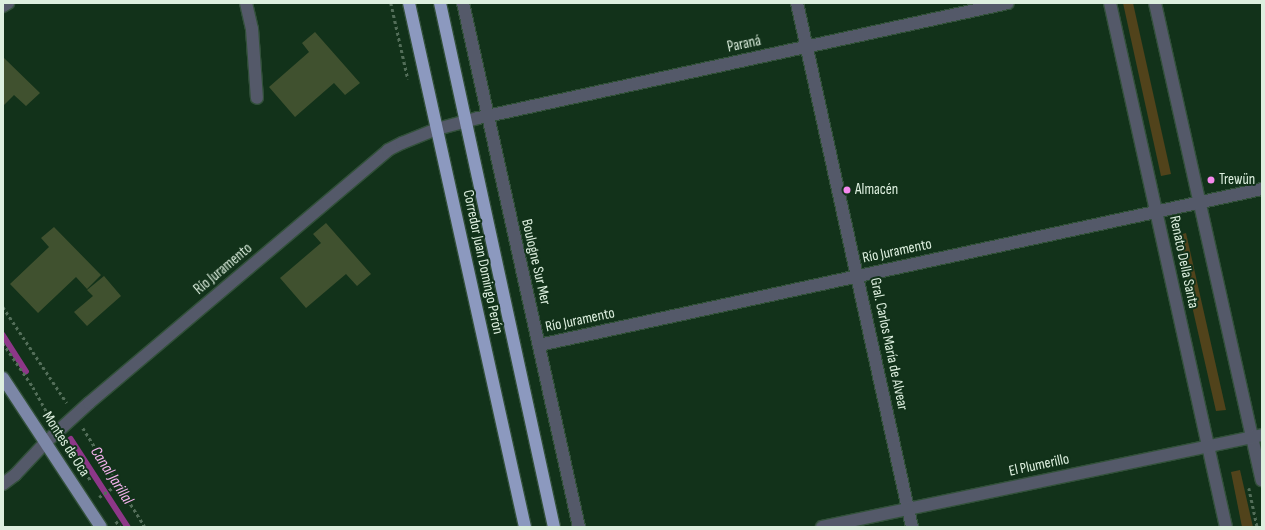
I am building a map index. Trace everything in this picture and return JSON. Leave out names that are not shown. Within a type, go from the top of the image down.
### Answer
[{"type":"highway","name":"Corredor Juan Domingo Perón","points":[[409,3],[525,527]]},
{"type":"highway","name":"Corredor Juan Domingo Perón","points":[[440,3],[554,527]]},
{"type":"main road","name":"Montes de Oca","points":[[3,378],[101,527]]},
{"type":"street","points":[[3,6],[8,3]]},
{"type":"street","points":[[246,3],[252,29],[257,98]]},
{"type":"street","name":"Boulogne Sur Mer","points":[[463,3],[579,527]]},
{"type":"street","name":"Gral. Carlos María de Alvear","points":[[797,3],[912,527]]},
{"type":"street","name":"Paraná","points":[[487,116],[1008,3]]},
{"type":"street","name":"Renato Della Santa","points":[[1110,3],[1226,527]]},
{"type":"street","name":"Renato Della Santa","points":[[1155,3],[1199,202],[1257,436],[1262,480]]},
{"type":"street","name":"Río Juramento","points":[[3,484],[15,475],[46,442],[89,403],[388,150],[438,129],[487,116]]},
{"type":"street","name":"Río Juramento","points":[[538,345],[1262,189]]},
{"type":"street","name":"El Plumerillo","points":[[822,527],[1257,436]]},
{"type":"path","points":[[104,494],[118,484]]},
{"type":"shaded area","points":[[1123,3],[1133,3],[1171,174],[1161,176]]},
{"type":"shaded area","points":[[1186,233],[1226,410],[1216,411],[1176,236]]},
{"type":"shaded area","points":[[1240,470],[1253,527],[1242,527],[1231,472]]},
{"type":"building","points":[[315,32],[360,83],[345,95],[334,83],[295,117],[269,87],[309,52],[302,43]]},
{"type":"building","points":[[3,57],[40,93],[26,106],[14,95],[3,106]]},
{"type":"building","points":[[326,223],[371,274],[357,286],[346,274],[306,308],[280,278],[321,243],[313,234]]},
{"type":"building","points":[[54,227],[101,275],[87,289],[76,277],[38,313],[10,284],[49,247],[41,238]]},
{"type":"building","points":[[104,276],[121,296],[87,326],[74,312],[93,296],[87,290]]},
{"type":"waterway","name":"Canal Jarillal","points":[[3,335],[26,371]]},
{"type":"waterway","name":"Canal Jarillal","points":[[71,439],[128,527]]},
{"type":"place","name":"Trewün","points":[[1211,180]]},
{"type":"place","name":"Almacén","points":[[847,190]]}]
